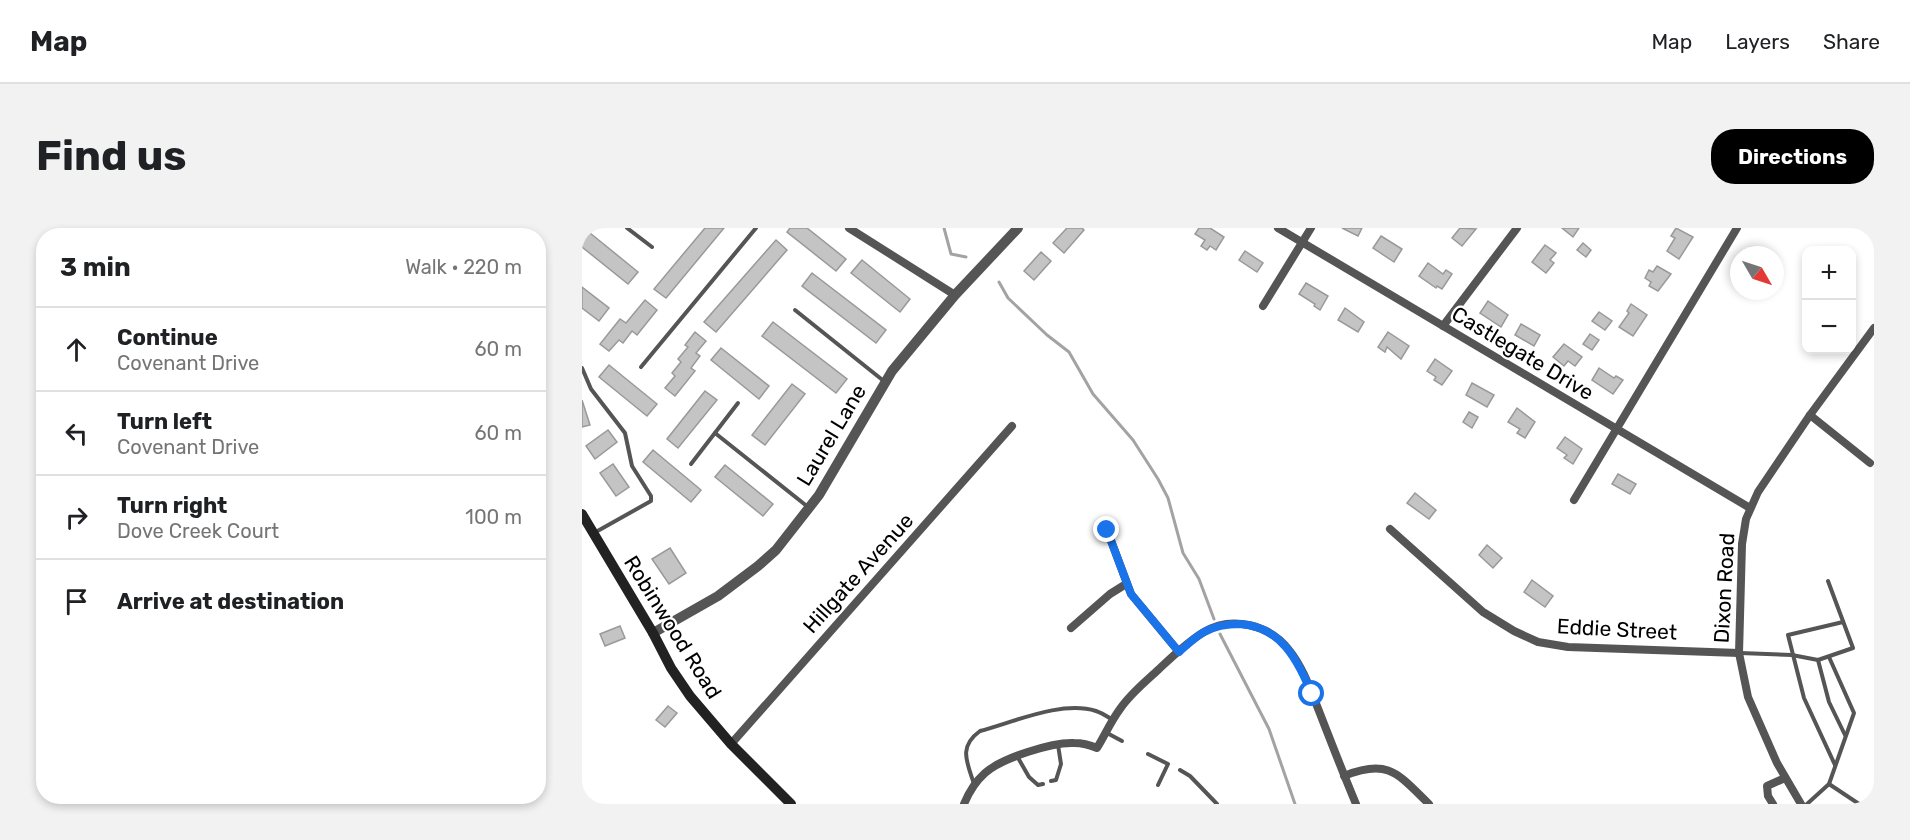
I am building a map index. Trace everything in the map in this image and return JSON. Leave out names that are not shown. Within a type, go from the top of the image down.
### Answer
[{"type":"main road","name":"Robinwood Road","points":[[582,514],[653,633],[671,668],[690,696],[731,744],[791,804]]},
{"type":"street","points":[[849,228],[956,295]]},
{"type":"street","name":"Laurel Lane","points":[[653,633],[718,596],[776,550],[819,495],[892,371],[956,295],[1018,228]]},
{"type":"street","name":"Castlegate Drive","points":[[1278,228],[1750,508]]},
{"type":"street","points":[[1263,306],[1311,228]]},
{"type":"street","points":[[1443,326],[1517,228]]},
{"type":"street","points":[[1574,500],[1737,228]]},
{"type":"street","name":"Dixon Road","points":[[1801,804],[1785,777],[1748,697],[1739,653],[1742,544],[1750,508],[1768,476],[1874,328]]},
{"type":"street","points":[[1810,415],[1870,463]]},
{"type":"street","name":"Hillgate Avenue","points":[[731,744],[1012,426]]},
{"type":"street","name":"Eddie Street","points":[[1390,529],[1483,612],[1514,631],[1538,642],[1568,647],[1739,653]]},
{"type":"street","points":[[1107,530],[1131,594],[1179,652]]},
{"type":"street","points":[[1071,628],[1110,594],[1126,584]]},
{"type":"street","points":[[964,804],[974,784],[998,764],[1017,756],[1074,743],[1097,748],[1120,708],[1137,689],[1204,632],[1220,625],[1252,625],[1268,631],[1281,640],[1299,665],[1356,804]]},
{"type":"street","points":[[1344,776],[1367,768],[1392,771],[1428,804]]},
{"type":"street","points":[[1773,804],[1768,796],[1767,786],[1785,777]]},
{"type":"lane","points":[[627,228],[652,248]]},
{"type":"lane","points":[[641,367],[756,228]]},
{"type":"lane","points":[[795,310],[885,382]]},
{"type":"lane","points":[[582,368],[591,389],[625,433],[632,466],[651,496],[651,501],[594,534]]},
{"type":"lane","points":[[691,464],[738,403]]},
{"type":"lane","points":[[715,433],[809,508]]},
{"type":"lane","points":[[1739,653],[1792,655],[1818,660],[1853,648],[1828,582]]},
{"type":"lane","points":[[1835,765],[1810,716],[1788,635],[1843,622]]},
{"type":"lane","points":[[1806,804],[1829,784],[1854,713],[1829,657]]},
{"type":"lane","points":[[1818,660],[1829,702],[1846,735]]},
{"type":"lane","points":[[974,784],[967,762],[966,747],[971,738],[980,731],[1059,709],[1082,708],[1098,711],[1113,720]]},
{"type":"lane","points":[[1106,733],[1122,741]]},
{"type":"lane","points":[[1051,782],[1056,780],[1061,764],[1058,745]]},
{"type":"lane","points":[[1148,754],[1168,764],[1158,784]]},
{"type":"lane","points":[[1017,756],[1029,777],[1038,785],[1043,784]]},
{"type":"lane","points":[[1180,770],[1190,776],[1217,804]]},
{"type":"lane","points":[[1829,784],[1858,804]]},
{"type":"building","points":[[705,228],[724,228],[666,298],[654,289]]},
{"type":"building","points":[[790,228],[807,228],[846,259],[836,271],[787,232]]},
{"type":"building","points":[[1067,228],[1084,230],[1064,253],[1053,243]]},
{"type":"building","points":[[1199,228],[1210,228],[1224,237],[1216,250],[1210,246],[1207,250],[1201,246],[1205,240],[1195,234]]},
{"type":"building","points":[[1342,228],[1362,228],[1358,236]]},
{"type":"building","points":[[1460,228],[1476,229],[1462,246],[1452,238]]},
{"type":"building","points":[[1562,228],[1579,228],[1573,237]]},
{"type":"building","points":[[1676,228],[1693,237],[1679,259],[1667,251],[1675,238],[1671,236]]},
{"type":"building","points":[[590,233],[638,272],[628,284],[582,247],[582,242]]},
{"type":"building","points":[[1381,236],[1402,249],[1394,262],[1373,248]]},
{"type":"building","points":[[776,240],[787,250],[716,332],[704,322]]},
{"type":"building","points":[[1583,243],[1591,250],[1586,257],[1577,250]]},
{"type":"building","points":[[1545,245],[1556,253],[1550,260],[1554,263],[1546,273],[1532,262]]},
{"type":"building","points":[[1245,251],[1263,263],[1257,272],[1239,260]]},
{"type":"building","points":[[1041,252],[1051,261],[1034,280],[1024,271]]},
{"type":"building","points":[[862,260],[910,299],[900,312],[851,273]]},
{"type":"building","points":[[1428,263],[1443,274],[1446,270],[1452,274],[1442,289],[1437,286],[1436,288],[1419,276]]},
{"type":"building","points":[[1657,266],[1671,274],[1658,291],[1649,286],[1651,282],[1645,278],[1649,270],[1653,272]]},
{"type":"building","points":[[812,273],[886,330],[876,343],[802,286]]},
{"type":"building","points":[[1306,283],[1328,296],[1320,310],[1299,294]]},
{"type":"building","points":[[582,287],[609,308],[599,321],[582,308]]},
{"type":"building","points":[[645,300],[657,310],[637,335],[632,331],[623,343],[619,340],[609,351],[600,344],[620,319],[626,323]]},
{"type":"building","points":[[1488,301],[1508,315],[1501,327],[1480,313]]},
{"type":"building","points":[[1631,304],[1647,315],[1633,336],[1619,327],[1629,313],[1627,311]]},
{"type":"building","points":[[1345,308],[1364,322],[1358,332],[1338,320]]},
{"type":"building","points":[[1599,312],[1612,321],[1605,330],[1592,321]]},
{"type":"building","points":[[773,322],[847,379],[836,393],[762,336]]},
{"type":"building","points":[[1521,324],[1540,335],[1534,346],[1515,335]]},
{"type":"building","points":[[695,332],[706,341],[696,353],[700,356],[691,368],[695,371],[675,396],[665,388],[675,376],[672,373],[681,362],[678,359],[688,347],[685,345]]},
{"type":"building","points":[[1388,332],[1409,346],[1401,359],[1387,347],[1385,352],[1378,347]]},
{"type":"building","points":[[1590,334],[1599,340],[1592,350],[1583,344]]},
{"type":"building","points":[[1564,344],[1582,357],[1575,366],[1568,361],[1564,366],[1553,357]]},
{"type":"building","points":[[721,348],[769,386],[759,399],[711,360]]},
{"type":"building","points":[[1435,359],[1452,371],[1442,385],[1434,380],[1436,377],[1427,371]]},
{"type":"building","points":[[609,365],[657,404],[647,416],[599,377]]},
{"type":"building","points":[[1599,368],[1614,378],[1616,376],[1623,380],[1613,394],[1592,380]]},
{"type":"building","points":[[1472,383],[1494,395],[1487,407],[1466,395]]},
{"type":"building","points":[[792,384],[805,394],[765,445],[752,435]]},
{"type":"building","points":[[705,391],[717,400],[678,448],[667,439]]},
{"type":"building","points":[[582,400],[590,425],[582,427]]},
{"type":"building","points":[[1517,408],[1535,422],[1525,438],[1517,433],[1520,429],[1508,422]]},
{"type":"building","points":[[1469,412],[1478,417],[1472,428],[1463,422]]},
{"type":"building","points":[[608,430],[617,442],[595,459],[586,446]]},
{"type":"building","points":[[1565,437],[1582,449],[1573,464],[1564,458],[1567,455],[1557,448]]},
{"type":"building","points":[[653,450],[701,490],[691,502],[643,462]]},
{"type":"building","points":[[613,464],[629,487],[616,496],[600,473]]},
{"type":"building","points":[[725,465],[773,504],[763,516],[715,477]]},
{"type":"building","points":[[1618,474],[1636,484],[1630,494],[1612,484]]},
{"type":"building","points":[[1415,493],[1436,510],[1429,519],[1407,503]]},
{"type":"building","points":[[1487,545],[1502,558],[1493,568],[1479,555]]},
{"type":"building","points":[[670,548],[686,573],[669,584],[652,559]]},
{"type":"building","points":[[1532,580],[1553,596],[1545,607],[1524,592]]},
{"type":"building","points":[[620,626],[625,638],[605,646],[600,634]]},
{"type":"building","points":[[668,706],[677,713],[665,727],[656,720]]},
{"type":"waterway","points":[[944,228],[951,254],[966,257]]},
{"type":"waterway","points":[[999,282],[1008,298],[1047,335],[1069,352],[1093,394],[1133,440],[1158,479],[1168,498],[1183,553],[1199,579],[1214,619]]},
{"type":"waterway","points":[[1220,634],[1269,729],[1295,804]]},
{"type":"route","points":[[1107,530],[1131,594],[1179,652],[1204,632],[1220,625],[1252,625],[1268,631],[1281,640],[1299,665],[1312,694]]}]
